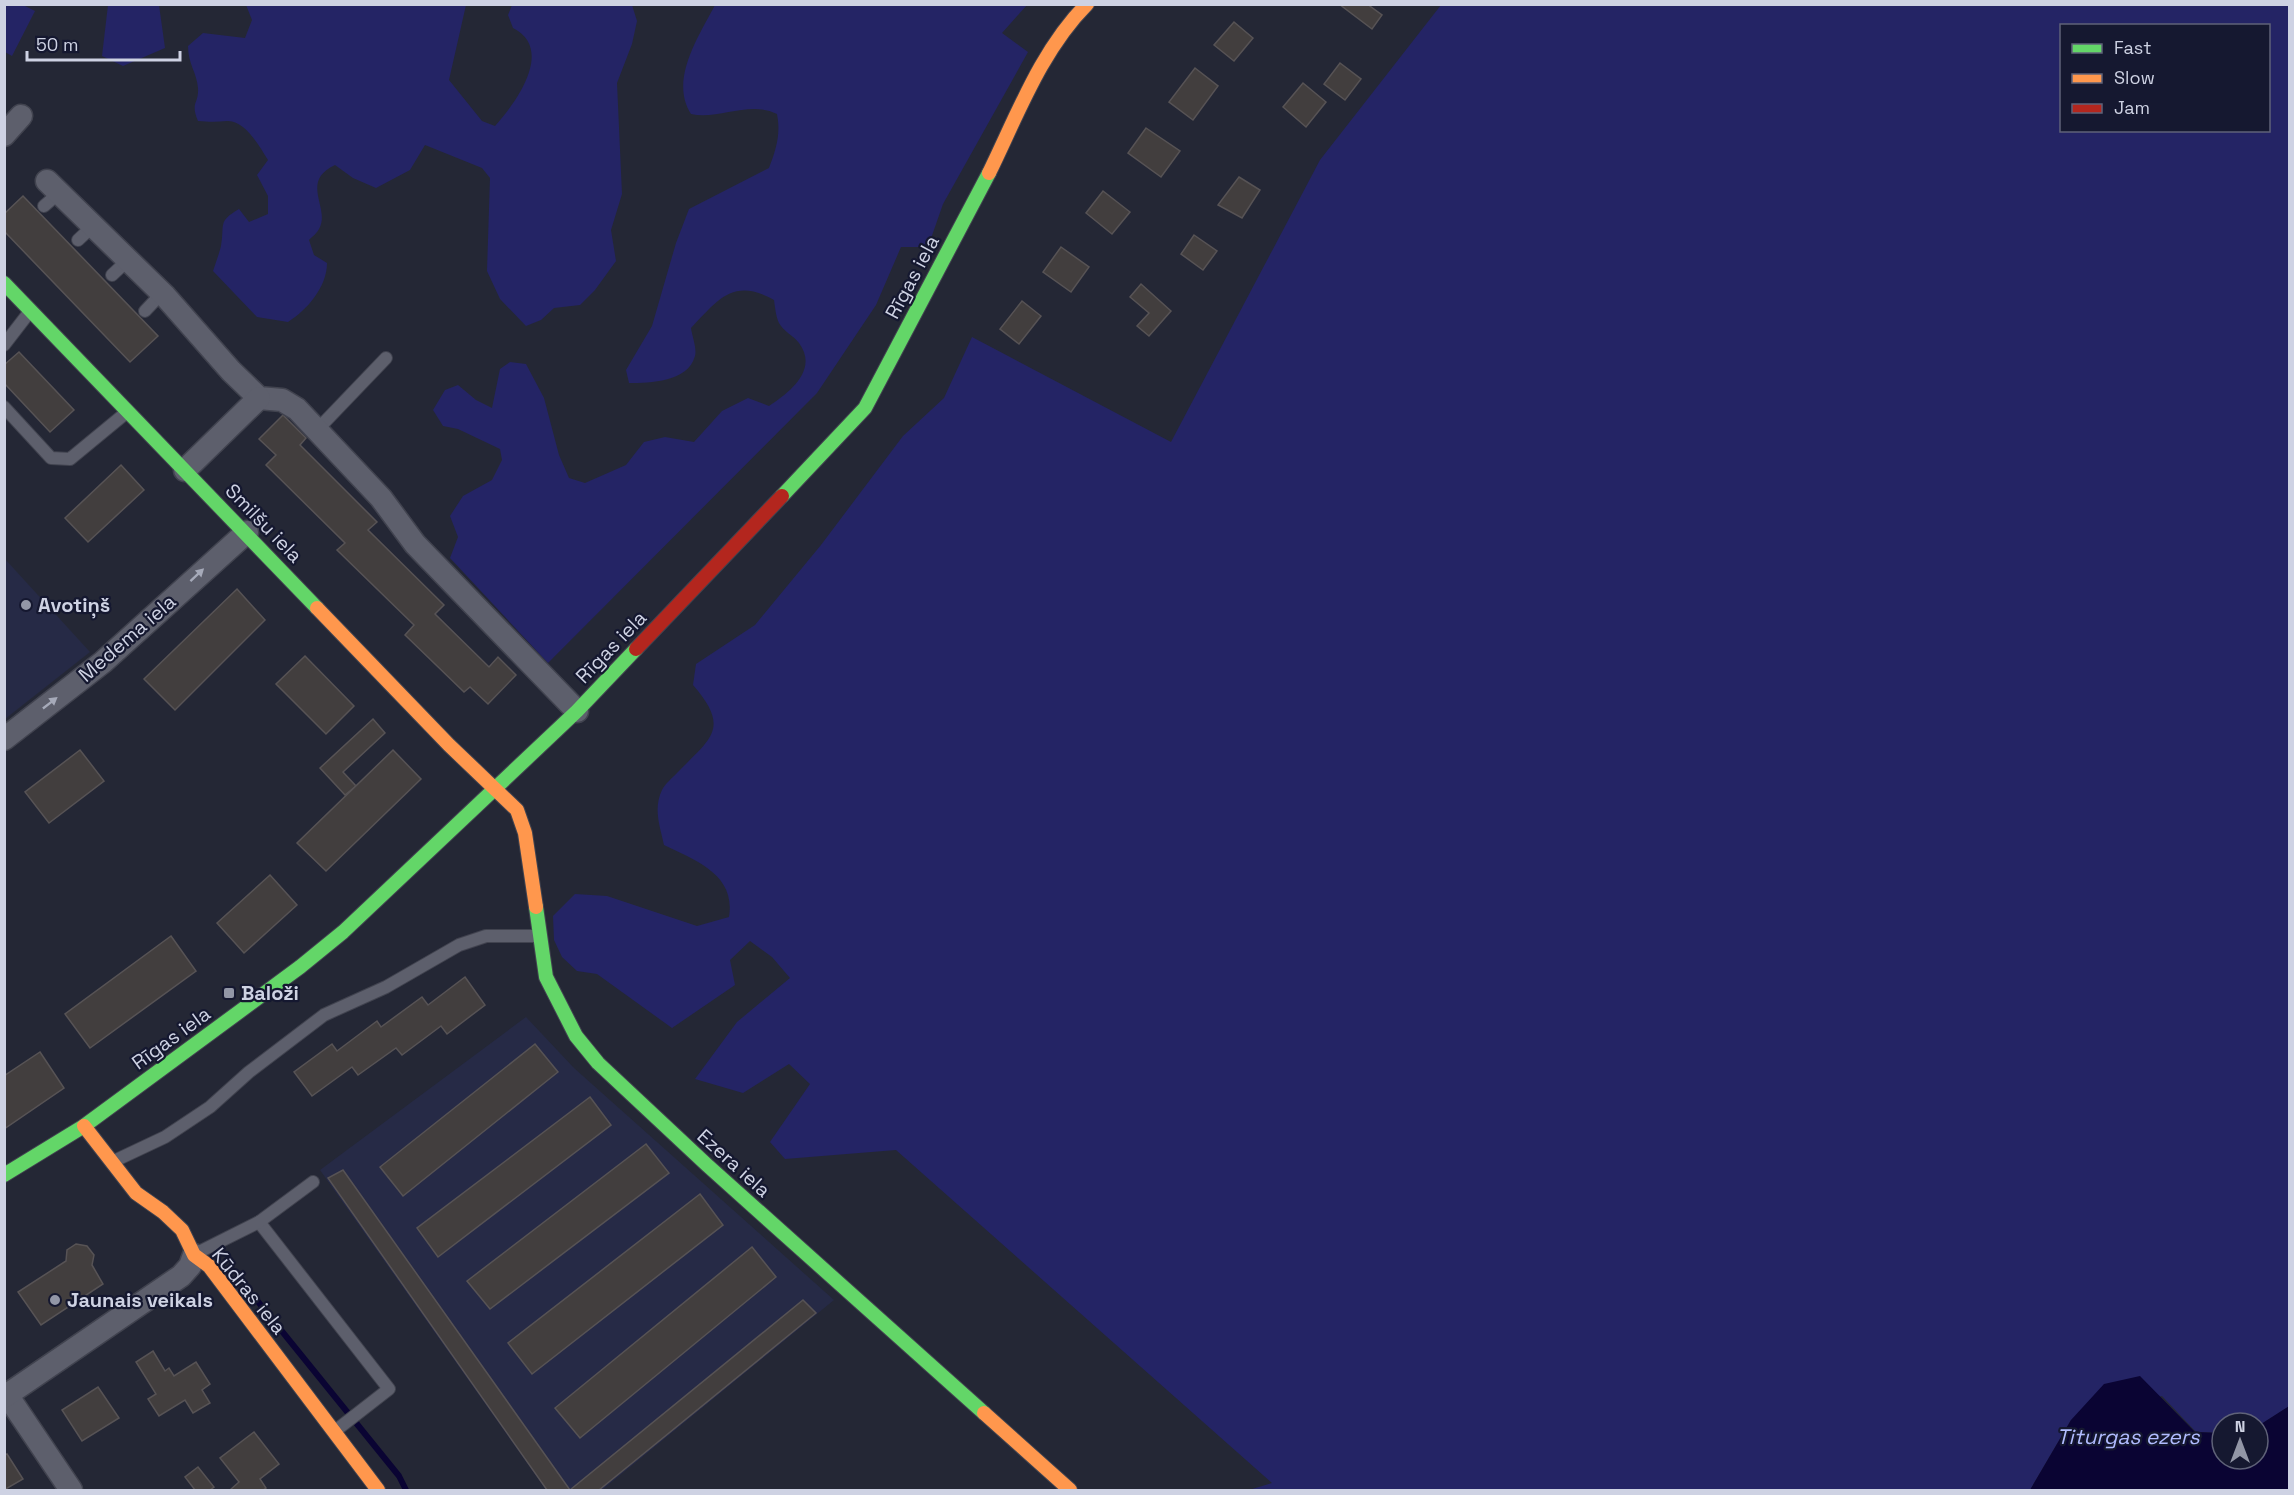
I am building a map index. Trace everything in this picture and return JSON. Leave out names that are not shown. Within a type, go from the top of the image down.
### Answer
[{"type":"street","name":"Rīgas iela","points":[[4,1175],[84,1126],[324,948],[495,791],[577,711],[865,408],[986,179],[1041,66],[1075,16],[1087,4]]},
{"type":"street","points":[[50,193],[120,268],[162,293],[231,371],[259,398],[282,400],[297,410],[381,498],[415,544],[577,711]]},
{"type":"street","name":"Smilšu iela","points":[[4,282],[495,791]]},
{"type":"street","points":[[185,470],[259,398]]},
{"type":"street","name":"Medema iela","points":[[4,739],[103,662],[247,532]]},
{"type":"street","name":"Ezera iela","points":[[495,791],[517,810],[525,833],[538,936],[546,977],[560,1009],[576,1036],[598,1063],[706,1165],[1070,1491]]},
{"type":"street","name":"Kūdras iela","points":[[84,1126],[136,1193],[163,1212],[182,1230],[194,1255],[209,1266],[378,1491]]},
{"type":"street","points":[[71,1491],[6,1396],[181,1276],[190,1266],[194,1255]]},
{"type":"lane","points":[[146,311],[162,293]]},
{"type":"lane","points":[[4,345],[32,310]]},
{"type":"lane","points":[[317,430],[386,358]]},
{"type":"lane","points":[[4,407],[51,458],[70,459],[128,411]]},
{"type":"lane","points":[[111,1162],[165,1137],[210,1107],[249,1072],[324,1015],[386,987],[459,945],[486,936],[538,936]]},
{"type":"lane","points":[[194,1255],[259,1222],[313,1182]]},
{"type":"lane","points":[[259,1222],[389,1389],[334,1432]]},
{"type":"shaded area","points":[[4,5],[23,5],[35,11],[12,56],[5,52]]},
{"type":"shaded area","points":[[108,5],[159,5],[165,48],[123,66],[102,56]]},
{"type":"shaded area","points":[[246,5],[466,5],[449,80],[482,121],[495,126],[521,90],[528,76],[531,62],[531,49],[525,37],[513,28],[508,15],[512,5],[632,5],[637,21],[632,44],[617,83],[622,194],[611,230],[616,261],[595,290],[580,305],[554,308],[541,320],[526,326],[500,299],[487,271],[490,178],[482,168],[425,145],[410,170],[376,188],[353,178],[335,165],[324,172],[317,187],[322,221],[309,240],[314,255],[327,263],[324,281],[309,304],[288,322],[257,317],[213,271],[221,246],[223,224],[227,217],[239,209],[249,222],[268,214],[268,196],[257,175],[268,160],[251,135],[240,125],[227,121],[198,121],[195,106],[198,88],[189,58],[188,46],[203,33],[245,38],[252,20]]},
{"type":"shaded area","points":[[715,5],[1027,5],[1002,33],[1028,52],[943,204],[928,247],[901,247],[876,305],[817,393],[548,663],[450,558],[458,537],[450,516],[463,496],[492,480],[502,460],[500,449],[458,429],[443,426],[433,410],[445,390],[458,385],[476,400],[492,408],[500,369],[510,362],[526,364],[544,398],[559,455],[569,478],[585,483],[626,465],[644,442],[665,437],[694,442],[722,411],[748,398],[769,406],[793,387],[804,371],[806,362],[804,353],[797,340],[779,323],[774,300],[760,293],[737,291],[718,301],[691,328],[695,356],[685,371],[667,379],[629,383],[626,370],[652,326],[676,243],[689,209],[769,168],[776,148],[777,114],[767,110],[745,109],[712,115],[691,114],[685,101],[683,87],[689,58]]},
{"type":"shaded area","points":[[1441,5],[2289,5],[2290,1406],[2270,1418],[2270,1411],[2210,1411],[2210,1433],[2196,1432],[2162,1396],[2071,1420],[2030,1490],[1249,1490],[1272,1483],[896,1150],[785,1159],[770,1142],[810,1084],[789,1064],[743,1093],[695,1079],[737,1022],[790,978],[772,957],[750,941],[730,960],[735,985],[672,1028],[597,974],[577,971],[562,957],[554,940],[553,916],[575,894],[607,896],[697,926],[729,917],[730,903],[720,880],[701,864],[664,845],[658,818],[659,797],[663,788],[699,751],[712,732],[714,723],[711,712],[693,685],[696,664],[755,625],[821,545],[903,436],[944,398],[972,337],[1171,442],[1320,160]]},
{"type":"shaded area","name":"Avotiņš","points":[[5,559],[90,652],[5,719]]},
{"type":"shaded area","points":[[526,1017],[574,1068],[834,1300],[602,1490],[546,1490],[320,1170]]},
{"type":"water","name":"Titurgas ezers","points":[[2140,1376],[2195,1432],[2210,1433],[2210,1471],[2270,1471],[2270,1418],[2289,1406],[2289,1490],[2030,1490],[2071,1420],[2104,1384]]},
{"type":"building","points":[[1339,4],[1367,4],[1382,15],[1372,29]]},
{"type":"building","points":[[1234,22],[1253,38],[1234,61],[1214,45]]},
{"type":"building","points":[[1340,63],[1361,79],[1345,100],[1324,84]]},
{"type":"building","points":[[1195,68],[1218,86],[1193,120],[1169,102]]},
{"type":"building","points":[[1303,83],[1326,102],[1306,127],[1283,107]]},
{"type":"building","points":[[1146,128],[1180,151],[1161,177],[1128,153]]},
{"type":"building","points":[[1239,177],[1260,190],[1242,218],[1218,205]]},
{"type":"building","points":[[1103,191],[1130,212],[1112,234],[1086,213]]},
{"type":"building","points":[[23,196],[158,336],[130,362],[4,231],[4,214]]},
{"type":"building","points":[[1194,235],[1217,251],[1203,270],[1181,254]]},
{"type":"building","points":[[1061,247],[1089,267],[1071,292],[1043,272]]},
{"type":"building","points":[[1141,284],[1171,311],[1149,336],[1137,326],[1149,313],[1130,297]]},
{"type":"building","points":[[1022,301],[1041,316],[1019,344],[1000,329]]},
{"type":"building","points":[[19,352],[74,410],[50,432],[4,383],[4,365]]},
{"type":"building","points":[[283,415],[306,438],[300,445],[377,522],[368,530],[444,605],[435,614],[489,667],[498,657],[516,675],[488,704],[470,687],[464,692],[405,635],[414,625],[337,550],[345,543],[266,465],[276,455],[259,439]]},
{"type":"building","points":[[121,465],[144,490],[88,542],[65,518]]},
{"type":"building","points":[[237,589],[265,620],[175,710],[144,679]]},
{"type":"building","points":[[305,656],[354,706],[326,734],[276,684]]},
{"type":"building","points":[[373,719],[385,733],[343,772],[356,786],[345,795],[320,768]]},
{"type":"building","points":[[80,750],[104,781],[49,823],[25,792]]},
{"type":"building","points":[[393,750],[421,779],[326,871],[297,843]]},
{"type":"building","points":[[270,875],[297,905],[244,953],[217,923]]},
{"type":"building","points":[[171,936],[196,971],[90,1048],[65,1014]]},
{"type":"building","points":[[465,977],[485,1005],[447,1034],[441,1026],[402,1055],[396,1048],[358,1075],[352,1067],[312,1096],[294,1072],[332,1044],[337,1051],[377,1021],[381,1027],[422,997],[428,1005]]},
{"type":"building","points":[[535,1044],[558,1072],[403,1196],[380,1167]]},
{"type":"building","points":[[40,1052],[64,1088],[4,1129],[4,1076]]},
{"type":"building","points":[[590,1097],[611,1125],[438,1257],[417,1228]]},
{"type":"building","points":[[646,1144],[669,1173],[490,1309],[467,1281]]},
{"type":"building","points":[[343,1170],[570,1490],[547,1490],[328,1178]]},
{"type":"building","points":[[700,1194],[723,1225],[532,1374],[508,1343]]},
{"type":"building","points":[[76,1244],[87,1246],[94,1255],[92,1265],[103,1284],[41,1325],[18,1292],[66,1261],[67,1250]]},
{"type":"building","points":[[752,1247],[776,1277],[580,1438],[555,1408]]},
{"type":"building","points":[[803,1300],[816,1313],[599,1490],[570,1490]]},
{"type":"building","points":[[153,1351],[165,1371],[169,1368],[174,1376],[196,1362],[210,1384],[202,1390],[210,1403],[193,1413],[185,1400],[159,1416],[148,1399],[156,1394],[136,1362]]},
{"type":"building","points":[[98,1387],[119,1418],[82,1441],[62,1410]]},
{"type":"building","points":[[254,1432],[279,1464],[260,1479],[266,1488],[263,1490],[230,1490],[239,1482],[220,1458]]},
{"type":"building","points":[[7,1454],[23,1479],[4,1490],[4,1455]]},
{"type":"building","points":[[198,1467],[214,1487],[210,1490],[195,1490],[185,1477]]},
{"type":"waterway","points":[[255,1298],[399,1476],[406,1490]]},
{"type":"traffic: fast","points":[[782,496],[865,408],[989,173]]},
{"type":"traffic: fast","points":[[4,283],[317,608]]},
{"type":"traffic: fast","points":[[4,1175],[84,1126],[300,967],[343,932],[577,711],[636,649]]},
{"type":"traffic: fast","points":[[536,907],[546,977],[576,1036],[598,1063],[707,1165],[984,1413]]},
{"type":"traffic: slow","points":[[989,173],[1043,63],[1056,42],[1087,4]]},
{"type":"traffic: slow","points":[[317,608],[449,745],[517,810],[525,833],[536,907]]},
{"type":"traffic: slow","points":[[84,1126],[136,1193],[163,1212],[182,1230],[194,1255],[209,1266],[378,1490]]},
{"type":"traffic: slow","points":[[984,1413],[1070,1490]]},
{"type":"traffic: jam","points":[[636,649],[782,496]]},
{"type":"place","name":"Avotiņš","points":[[26,605]]},
{"type":"place","name":"Baloži","points":[[229,993]]},
{"type":"place","name":"Jaunais veikals","points":[[55,1300]]}]
